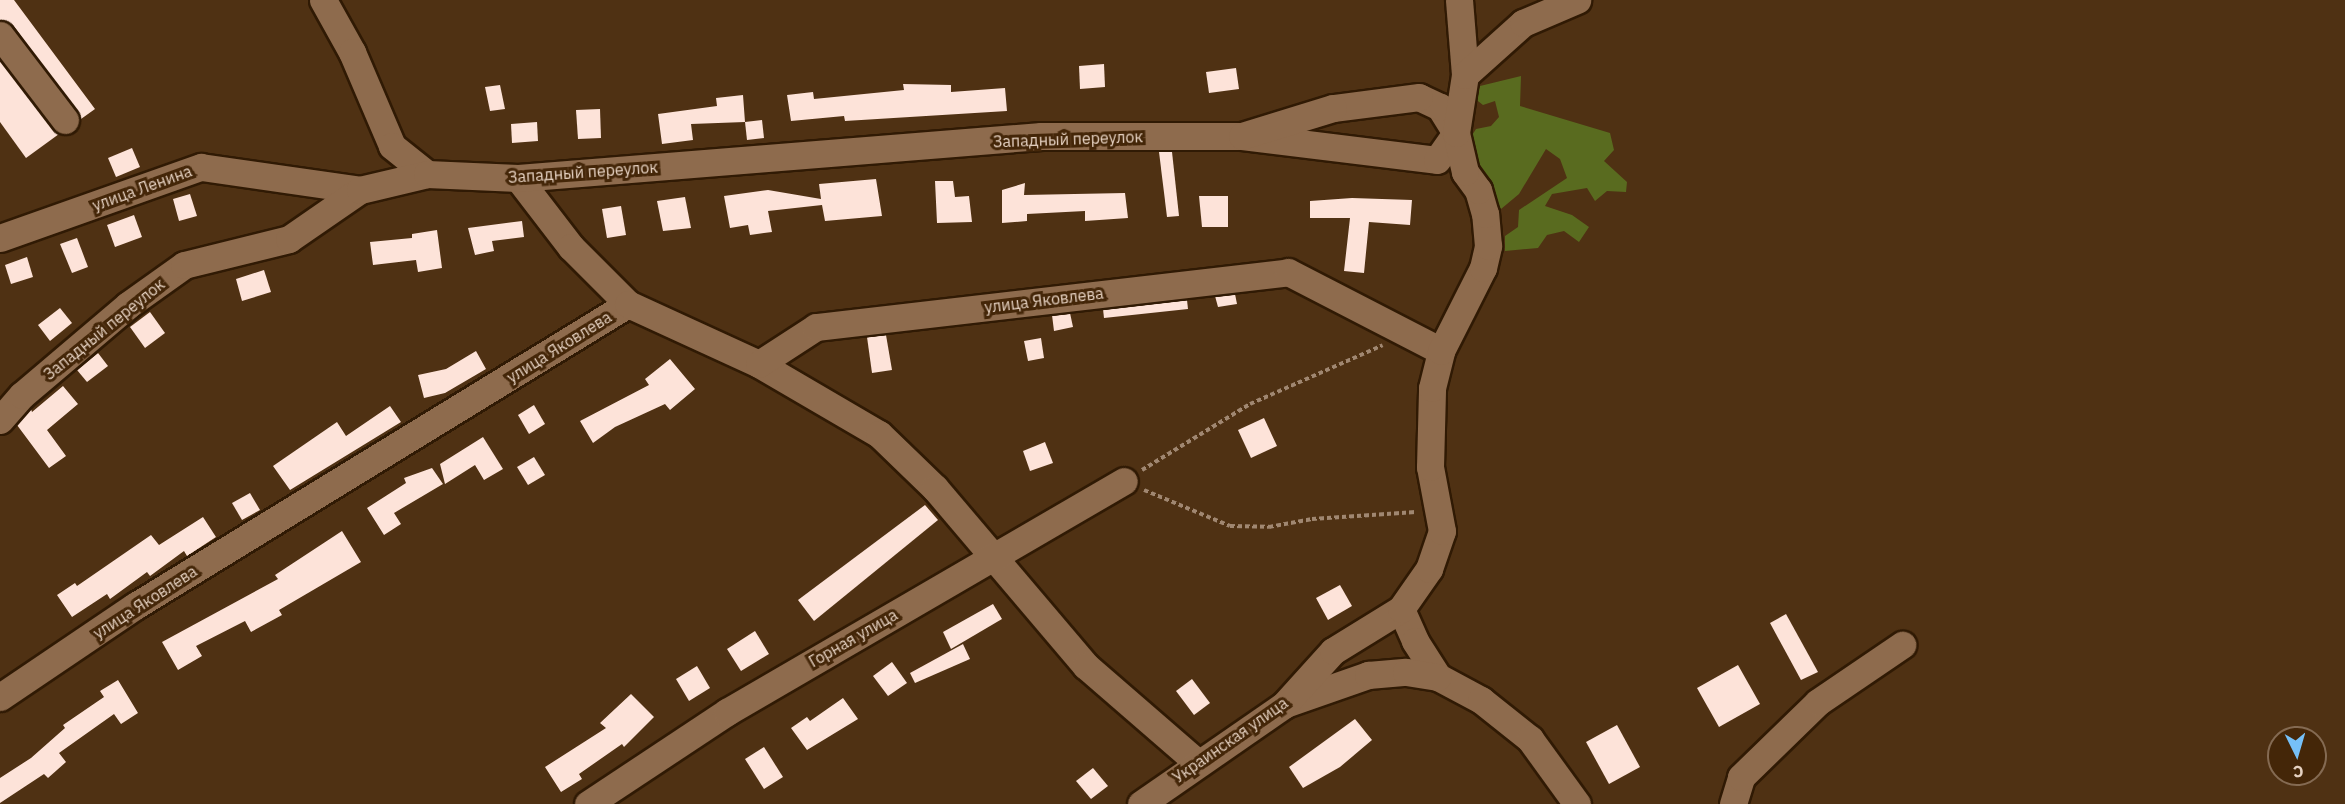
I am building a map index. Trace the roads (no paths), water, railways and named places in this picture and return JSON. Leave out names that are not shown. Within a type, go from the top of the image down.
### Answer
[{"type":"street","points":[[323,0],[352,52],[392,146],[427,174]]},
{"type":"street","points":[[1437,160],[1448,150],[1456,133],[1465,75],[1459,0]]},
{"type":"street","points":[[1465,75],[1523,23],[1577,0]]},
{"type":"street","points":[[0,35],[65,120]]},
{"type":"street","name":"Западный переулок","points":[[1242,136],[1333,108],[1419,97],[1440,107],[1456,133]]},
{"type":"street","points":[[1438,677],[1415,641],[1401,609],[1429,569],[1442,531],[1430,468],[1430,410],[1441,351],[1483,268],[1488,246],[1485,214],[1478,190],[1465,172],[1456,133]]},
{"type":"street","name":"Западный переулок","points":[[0,420],[22,395],[128,305],[184,265],[289,239],[360,190],[427,174],[518,178],[1041,136],[1242,136],[1437,160],[1465,172]]},
{"type":"street","name":"улица Ленина","points":[[0,238],[201,167],[360,190]]},
{"type":"street","points":[[518,178],[571,247],[628,304]]},
{"type":"street","name":"улица Яковлева","points":[[0,697],[146,600],[628,304],[759,364],[816,327],[1288,272],[1441,351]]},
{"type":"street","points":[[759,364],[879,434],[935,488],[1086,666],[1197,762]]},
{"type":"street","name":"Горная улица","points":[[588,804],[727,712],[1124,481]]},
{"type":"street","name":"Украинская улица","points":[[1141,804],[1197,762],[1284,705],[1333,651],[1401,609]]},
{"type":"street","points":[[1733,804],[1741,777],[1818,702],[1902,645]]},
{"type":"street","points":[[1284,705],[1368,675],[1406,672],[1438,677],[1481,699],[1530,739],[1576,803]]}]
